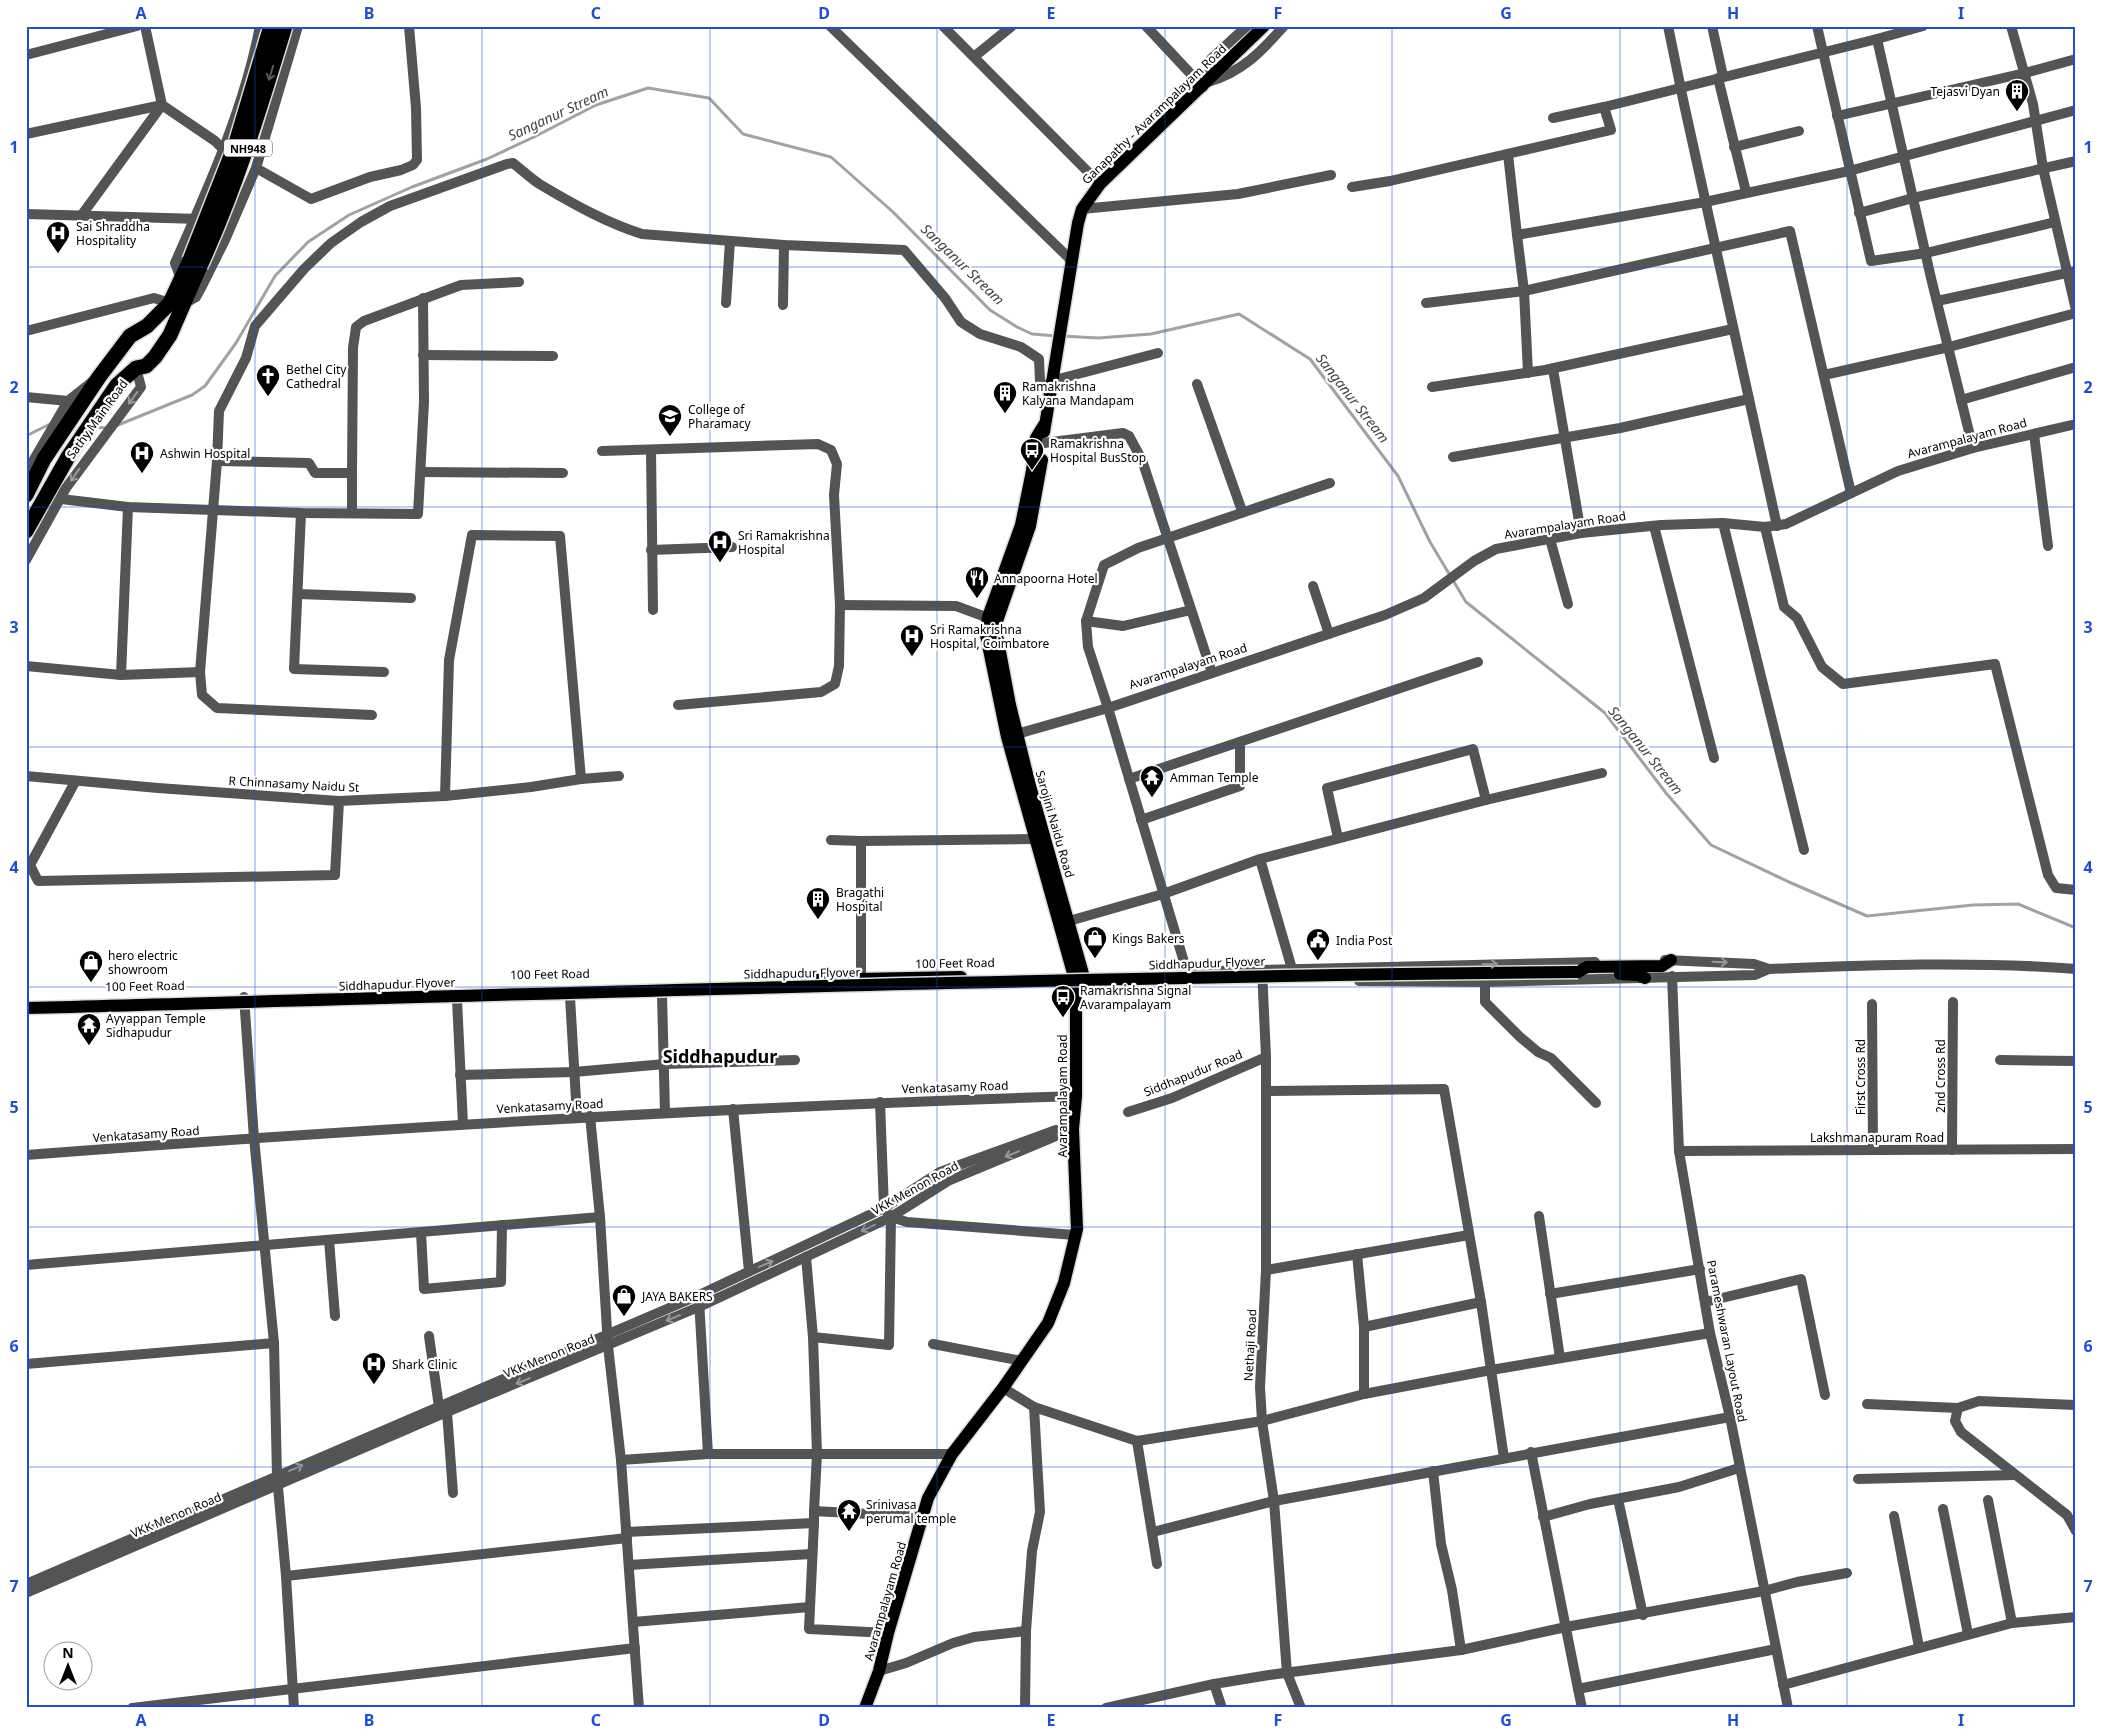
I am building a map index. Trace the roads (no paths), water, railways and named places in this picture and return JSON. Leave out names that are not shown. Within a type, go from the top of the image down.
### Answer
[{"type":"highway","name":"NH948","points":[[181,279],[195,263],[236,143],[271,26]]},
{"type":"highway","name":"NH948","points":[[177,303],[238,174],[253,133],[285,26]]},
{"type":"highway","name":"Sathy Main Road","points":[[141,367],[161,348],[170,335],[181,279]]},
{"type":"highway","name":"Sathy Main Road","points":[[99,378],[130,336],[177,303]]},
{"type":"highway","points":[[140,330],[154,335],[161,348]]},
{"type":"highway","points":[[121,350],[130,360],[141,367]]},
{"type":"highway","name":"NH948","points":[[26,531],[68,457],[117,385],[141,367]]},
{"type":"highway","name":"NH948","points":[[26,495],[69,407],[99,378]]},
{"type":"main road","name":"Ganapathy - Avarampalayam Road","points":[[1044,425],[1071,260],[1082,209],[1100,184],[1264,26]]},
{"type":"main road","points":[[992,619],[1030,526],[1040,477],[1044,425]]},
{"type":"main road","points":[[1012,736],[992,619],[1015,545],[1031,480],[1036,438],[1044,425]]},
{"type":"main road","name":"Avarampalayam Road","points":[[865,1708],[879,1671],[888,1633],[928,1498],[952,1454],[1003,1388],[1048,1323],[1064,1283],[1076,1235],[1074,1126],[1078,978],[1035,838],[1012,736]]},
{"type":"main road","name":"Sarojini Naidu Road","points":[[1012,736],[1030,786],[1068,921],[1078,978]]},
{"type":"main road","name":"Siddhapudur Flyover","points":[[26,1008],[528,993],[1278,975],[1578,972],[1662,966],[1671,960]]},
{"type":"main road","name":"Siddhapudur Flyover","points":[[1617,970],[1645,978]]},
{"type":"main road","name":"100 Feet Road","points":[[26,1013],[244,1002],[861,978],[1078,978]]},
{"type":"main road","name":"100 Feet Road","points":[[26,1003],[457,1000],[662,995],[1078,978]]},
{"type":"main road","points":[[871,1692],[871,1708]]},
{"type":"street","points":[[26,55],[137,26]]},
{"type":"street","points":[[145,26],[162,105],[215,141],[224,150]]},
{"type":"street","points":[[181,279],[175,262],[224,150],[254,58],[260,26]]},
{"type":"street","points":[[26,331],[154,298],[177,303],[196,297],[256,168],[298,26]]},
{"type":"street","points":[[256,168],[311,199],[370,177],[414,165],[416,160],[416,108],[409,26]]},
{"type":"street","points":[[830,26],[1071,260]]},
{"type":"street","points":[[943,26],[975,56],[1100,184]]},
{"type":"street","points":[[975,56],[1012,26]]},
{"type":"street","points":[[1146,26],[1205,84]]},
{"type":"street","points":[[1205,84],[1211,59],[1247,26]]},
{"type":"street","points":[[1205,84],[1223,77],[1254,59],[1284,26]]},
{"type":"street","points":[[1668,26],[1777,526]]},
{"type":"street","points":[[1712,26],[1734,147],[1746,192]]},
{"type":"street","points":[[1817,26],[1871,261],[1926,252],[2055,222]]},
{"type":"street","points":[[1554,118],[1877,39],[1903,28],[1923,26]]},
{"type":"street","points":[[1824,375],[1949,347],[2076,312],[2071,272],[2055,222],[2043,168],[2036,120],[2011,26]]},
{"type":"street","points":[[1877,39],[1973,448]]},
{"type":"street","points":[[1837,116],[2025,73],[2076,59]]},
{"type":"street","points":[[26,134],[162,105]]},
{"type":"street","points":[[81,216],[162,105]]},
{"type":"street","points":[[1352,187],[1390,181],[1611,130],[1604,107]]},
{"type":"street","points":[[1517,235],[1705,202],[1849,171],[2076,110]]},
{"type":"street","points":[[1734,147],[1799,131]]},
{"type":"street","points":[[1508,154],[1524,291],[1528,373]]},
{"type":"street","points":[[1859,213],[1913,198],[2076,161]]},
{"type":"street","points":[[372,715],[217,708],[202,695],[200,672],[217,461],[218,411],[246,358],[256,326],[304,269],[331,243],[360,222],[390,206],[468,177],[513,163],[539,184],[624,228],[642,234],[784,245],[904,250],[944,298],[961,322],[980,334],[1021,347],[1039,359],[1040,381],[1051,383],[1158,353]]},
{"type":"street","points":[[1082,209],[1238,194],[1331,176]]},
{"type":"street","points":[[26,214],[194,219],[232,222]]},
{"type":"street","points":[[1426,302],[1524,291],[1790,231],[1851,493]]},
{"type":"street","points":[[726,303],[730,241]]},
{"type":"street","points":[[783,305],[784,245]]},
{"type":"street","points":[[1937,301],[2071,272]]},
{"type":"street","points":[[352,513],[353,348],[356,327],[423,298],[461,285],[519,282]]},
{"type":"street","points":[[60,499],[128,507],[301,513],[418,514],[421,472],[423,298]]},
{"type":"street","points":[[1432,387],[1528,373],[1733,329]]},
{"type":"street","points":[[423,355],[553,356]]},
{"type":"street","name":"Sathy Main Road","points":[[26,560],[78,470],[141,387],[141,367]]},
{"type":"street","points":[[1961,400],[2076,367]]},
{"type":"street","points":[[1553,368],[1581,534]]},
{"type":"street","points":[[26,473],[42,446],[83,388],[99,378]]},
{"type":"street","points":[[1197,384],[1242,511]]},
{"type":"street","points":[[26,397],[69,407]]},
{"type":"street","points":[[1453,457],[1565,438],[1749,399]]},
{"type":"street","name":"Avarampalayam Road","points":[[1012,736],[1108,708],[1384,615],[1424,598],[1474,561],[1496,549],[1581,534],[1654,526],[1723,523],[1765,527],[1777,526],[1898,471],[1973,448],[2076,424]]},
{"type":"street","points":[[1044,443],[1123,433],[1130,436],[1142,460],[1169,537],[1212,673]]},
{"type":"street","points":[[2034,434],[2048,546]]},
{"type":"street","points":[[602,451],[818,444],[831,450],[837,464],[834,494],[840,605],[839,666],[835,684],[821,692],[678,705]]},
{"type":"street","points":[[651,450],[653,610]]},
{"type":"street","points":[[217,461],[309,463],[315,473],[352,473]]},
{"type":"street","points":[[421,472],[564,473]]},
{"type":"street","points":[[1187,972],[1088,647],[1086,621],[1104,565],[1138,548],[1242,511],[1330,483]]},
{"type":"street","points":[[121,675],[128,507]]},
{"type":"street","points":[[301,513],[294,669],[384,672]]},
{"type":"street","points":[[1723,523],[1804,850]]},
{"type":"street","points":[[1654,526],[1714,758]]},
{"type":"street","points":[[1765,527],[1784,607],[1797,618],[1822,667],[1843,684],[1995,664],[2048,875],[2056,888],[2076,890]]},
{"type":"street","points":[[445,796],[449,660],[472,535],[560,536],[581,779]]},
{"type":"street","points":[[1550,539],[1568,604]]},
{"type":"street","points":[[651,550],[732,547]]},
{"type":"street","points":[[1313,586],[1329,634]]},
{"type":"street","points":[[298,594],[411,598]]},
{"type":"street","points":[[840,605],[956,606],[992,619]]},
{"type":"street","points":[[1086,621],[1123,626],[1191,610]]},
{"type":"street","points":[[1129,779],[1478,662]]},
{"type":"street","points":[[26,666],[121,675],[200,672]]},
{"type":"street","points":[[1141,820],[1240,786],[1240,742]]},
{"type":"street","points":[[1338,838],[1328,788],[1473,749],[1486,800]]},
{"type":"street","points":[[1068,921],[1162,894],[1260,858],[1486,800],[1602,773]]},
{"type":"street","name":"R Chinnasamy Naidu St","points":[[26,776],[76,782],[339,801],[445,796],[619,776]]},
{"type":"street","points":[[76,782],[30,865],[38,881],[335,874],[339,801]]},
{"type":"street","points":[[832,840],[1035,838]]},
{"type":"street","points":[[861,841],[861,978]]},
{"type":"street","points":[[1260,858],[1292,969]]},
{"type":"street","points":[[1078,978],[1262,975],[1292,969],[1671,960],[1754,964],[1769,970]]},
{"type":"street","points":[[1078,978],[1187,972],[1485,982],[1755,975],[1769,970],[1872,965],[2034,966],[2076,969]]},
{"type":"street","name":"Nethaji Road","points":[[1262,975],[1266,1056],[1266,1270],[1260,1387],[1262,1420],[1274,1500],[1287,1672],[1301,1708]]},
{"type":"street","name":"Parameshwaran Layout Road","points":[[1672,976],[1679,1151],[1710,1333],[1730,1417],[1788,1708]]},
{"type":"street","points":[[1485,982],[1485,1002],[1520,1037],[1538,1052],[1551,1058],[1596,1103]]},
{"type":"street","points":[[662,995],[665,1113]]},
{"type":"street","points":[[570,997],[577,1117]]},
{"type":"street","points":[[457,1000],[463,1124]]},
{"type":"street","points":[[244,1002],[254,1138],[274,1343],[277,1480],[286,1576],[294,1708]]},
{"type":"street","name":"2nd Cross Rd","points":[[1952,1150],[1953,1002]]},
{"type":"street","name":"First Cross Rd","points":[[1872,1004],[1873,1150]]},
{"type":"street","name":"Siddhapudur Road","points":[[1128,1112],[1172,1098],[1266,1056]]},
{"type":"street","points":[[460,1075],[574,1072],[665,1064],[795,1060]]},
{"type":"street","points":[[2000,1060],[2076,1061]]},
{"type":"street","points":[[1266,1091],[1444,1089],[1481,1302],[1504,1458]]},
{"type":"street","name":"Venkatasamy Road","points":[[26,1155],[590,1116],[880,1102],[1076,1096]]},
{"type":"street","points":[[880,1102],[884,1208],[891,1217],[907,1222],[1076,1235]]},
{"type":"street","points":[[733,1109],[749,1272]]},
{"type":"street","points":[[590,1116],[600,1217],[608,1346],[621,1460],[639,1708]]},
{"type":"street","name":"VKK Menon Road","points":[[443,1409],[608,1346],[699,1301],[749,1272],[884,1208],[940,1172],[1010,1145],[1074,1126]]},
{"type":"street","name":"VKK Menon Road","points":[[26,1584],[443,1409],[607,1334],[699,1301],[806,1257],[891,1217],[948,1181],[1074,1126]]},
{"type":"street","name":"Lakshmanapuram Road","points":[[1679,1151],[2076,1149]]},
{"type":"street","points":[[1539,1216],[1560,1358]]},
{"type":"street","points":[[26,1265],[600,1217]]},
{"type":"street","points":[[813,1337],[889,1344],[891,1217]]},
{"type":"street","points":[[421,1232],[424,1289],[501,1282],[502,1225]]},
{"type":"street","points":[[1266,1270],[1470,1235]]},
{"type":"street","points":[[329,1240],[335,1316]]},
{"type":"street","points":[[1357,1254],[1364,1327],[1364,1394]]},
{"type":"street","points":[[806,1257],[813,1337],[817,1454],[808,1629],[888,1633]]},
{"type":"street","points":[[1550,1294],[1700,1269]]},
{"type":"street","points":[[1705,1302],[1801,1279],[1825,1395]]},
{"type":"street","points":[[699,1301],[708,1454]]},
{"type":"street","points":[[1364,1327],[1481,1302]]},
{"type":"street","points":[[1003,1388],[1034,1407],[1137,1441],[1262,1420],[1364,1394],[1491,1370],[1710,1333]]},
{"type":"street","points":[[430,1336],[443,1409],[453,1493]]},
{"type":"street","points":[[26,1364],[274,1343]]},
{"type":"street","points":[[933,1344],[1022,1361]]},
{"type":"street","points":[[1867,1404],[1958,1408],[1979,1401],[2076,1404]]},
{"type":"street","points":[[1024,1708],[1026,1631],[1032,1551],[1040,1512],[1034,1407]]},
{"type":"street","points":[[1958,1408],[1955,1421],[1961,1432],[2067,1515],[2076,1531]]},
{"type":"street","points":[[1154,1532],[1274,1500],[1730,1417]]},
{"type":"street","points":[[1137,1441],[1154,1532],[1157,1564]]},
{"type":"street","points":[[1531,1452],[1542,1516],[1582,1708]]},
{"type":"street","points":[[621,1460],[708,1454],[952,1454]]},
{"type":"street","points":[[1542,1516],[1590,1504],[1679,1487],[1739,1468]]},
{"type":"street","points":[[1433,1471],[1441,1544],[1452,1590],[1462,1650]]},
{"type":"street","points":[[1858,1479],[2015,1475]]},
{"type":"street","name":"VKK Menon Road","points":[[26,1593],[277,1480]]},
{"type":"street","points":[[1618,1499],[1643,1615]]},
{"type":"street","points":[[1988,1500],[2012,1623]]},
{"type":"street","points":[[1943,1509],[1968,1634]]},
{"type":"street","points":[[814,1511],[923,1517]]},
{"type":"street","points":[[1894,1516],[1919,1647]]},
{"type":"street","points":[[286,1576],[627,1535],[814,1523]]},
{"type":"street","points":[[629,1565],[811,1554]]},
{"type":"street","points":[[1106,1708],[1214,1684],[1287,1672],[1462,1650],[1566,1627],[1643,1615],[1847,1573]]},
{"type":"street","points":[[633,1622],[810,1606]]},
{"type":"street","points":[[1783,1685],[2012,1623],[2076,1617]]},
{"type":"street","points":[[879,1671],[906,1663],[953,1643],[974,1637],[1026,1631]]},
{"type":"street","points":[[132,1708],[635,1648]]},
{"type":"street","points":[[1578,1689],[1776,1649]]},
{"type":"street","points":[[1214,1684],[1222,1708]]},
{"type":"waterway","name":"Sanganur Stream","points":[[118,425],[192,395],[205,386],[236,343],[275,276],[308,242],[349,215],[412,187],[487,159],[596,105],[648,88],[709,98],[743,134],[831,157],[893,212],[990,310],[1032,334],[1056,336]]},
{"type":"waterway","name":"Sanganur Stream","points":[[1062,336],[1098,338],[1151,334],[1239,314],[1310,359],[1398,476],[1430,542],[1466,602],[1605,713],[1666,793],[1711,845],[1867,916],[1973,905],[2018,904],[2076,928]]},
{"type":"waterway","name":"Sanganur Stream","points":[[26,436],[50,424]]},
{"type":"waterway","name":"Sanganur Stream","points":[[94,427],[107,428]]},
{"type":"place","name":"Tejasvi Dyan","points":[[2017,112]]},
{"type":"place","name":"Sai Shraddha Hospitality","points":[[58,254]]},
{"type":"place","name":"Bethel City Cathedral","points":[[268,397]]},
{"type":"place","name":"Ramakrishna Kalyana Mandapam","points":[[1005,414]]},
{"type":"place","name":"College of Pharamacy","points":[[670,437]]},
{"type":"place","name":"Ramakrishna Hospital BusStop","points":[[1032,471]]},
{"type":"place","name":"Ashwin Hospital","points":[[142,474]]},
{"type":"place","name":"Sri Ramakrishna Hospital","points":[[720,563]]},
{"type":"place","name":"Annapoorna Hotel","points":[[977,599]]},
{"type":"place","name":"Sri Ramakrishna Hospital, Coimbatore","points":[[912,657]]},
{"type":"place","name":"Amman Temple","points":[[1152,798]]},
{"type":"place","name":"Bragathi Hospital","points":[[818,920]]},
{"type":"place","name":"Kings Bakers","points":[[1095,959]]},
{"type":"place","name":"India Post","points":[[1318,961]]},
{"type":"place","name":"hero electric showroom","points":[[91,983]]},
{"type":"place","name":"Ramakrishna Signal Avarampalayam","points":[[1063,1018]]},
{"type":"place","name":"Ayyappan Temple Sidhapudur","points":[[89,1046]]},
{"type":"place","name":"JAYA BAKERS","points":[[624,1317]]},
{"type":"place","name":"Shark Clinic","points":[[374,1385]]},
{"type":"place","name":"Srinivasa perumal temple","points":[[849,1532]]},
{"type":"district","name":"Siddhapudur","points":[[720,1056]]}]
